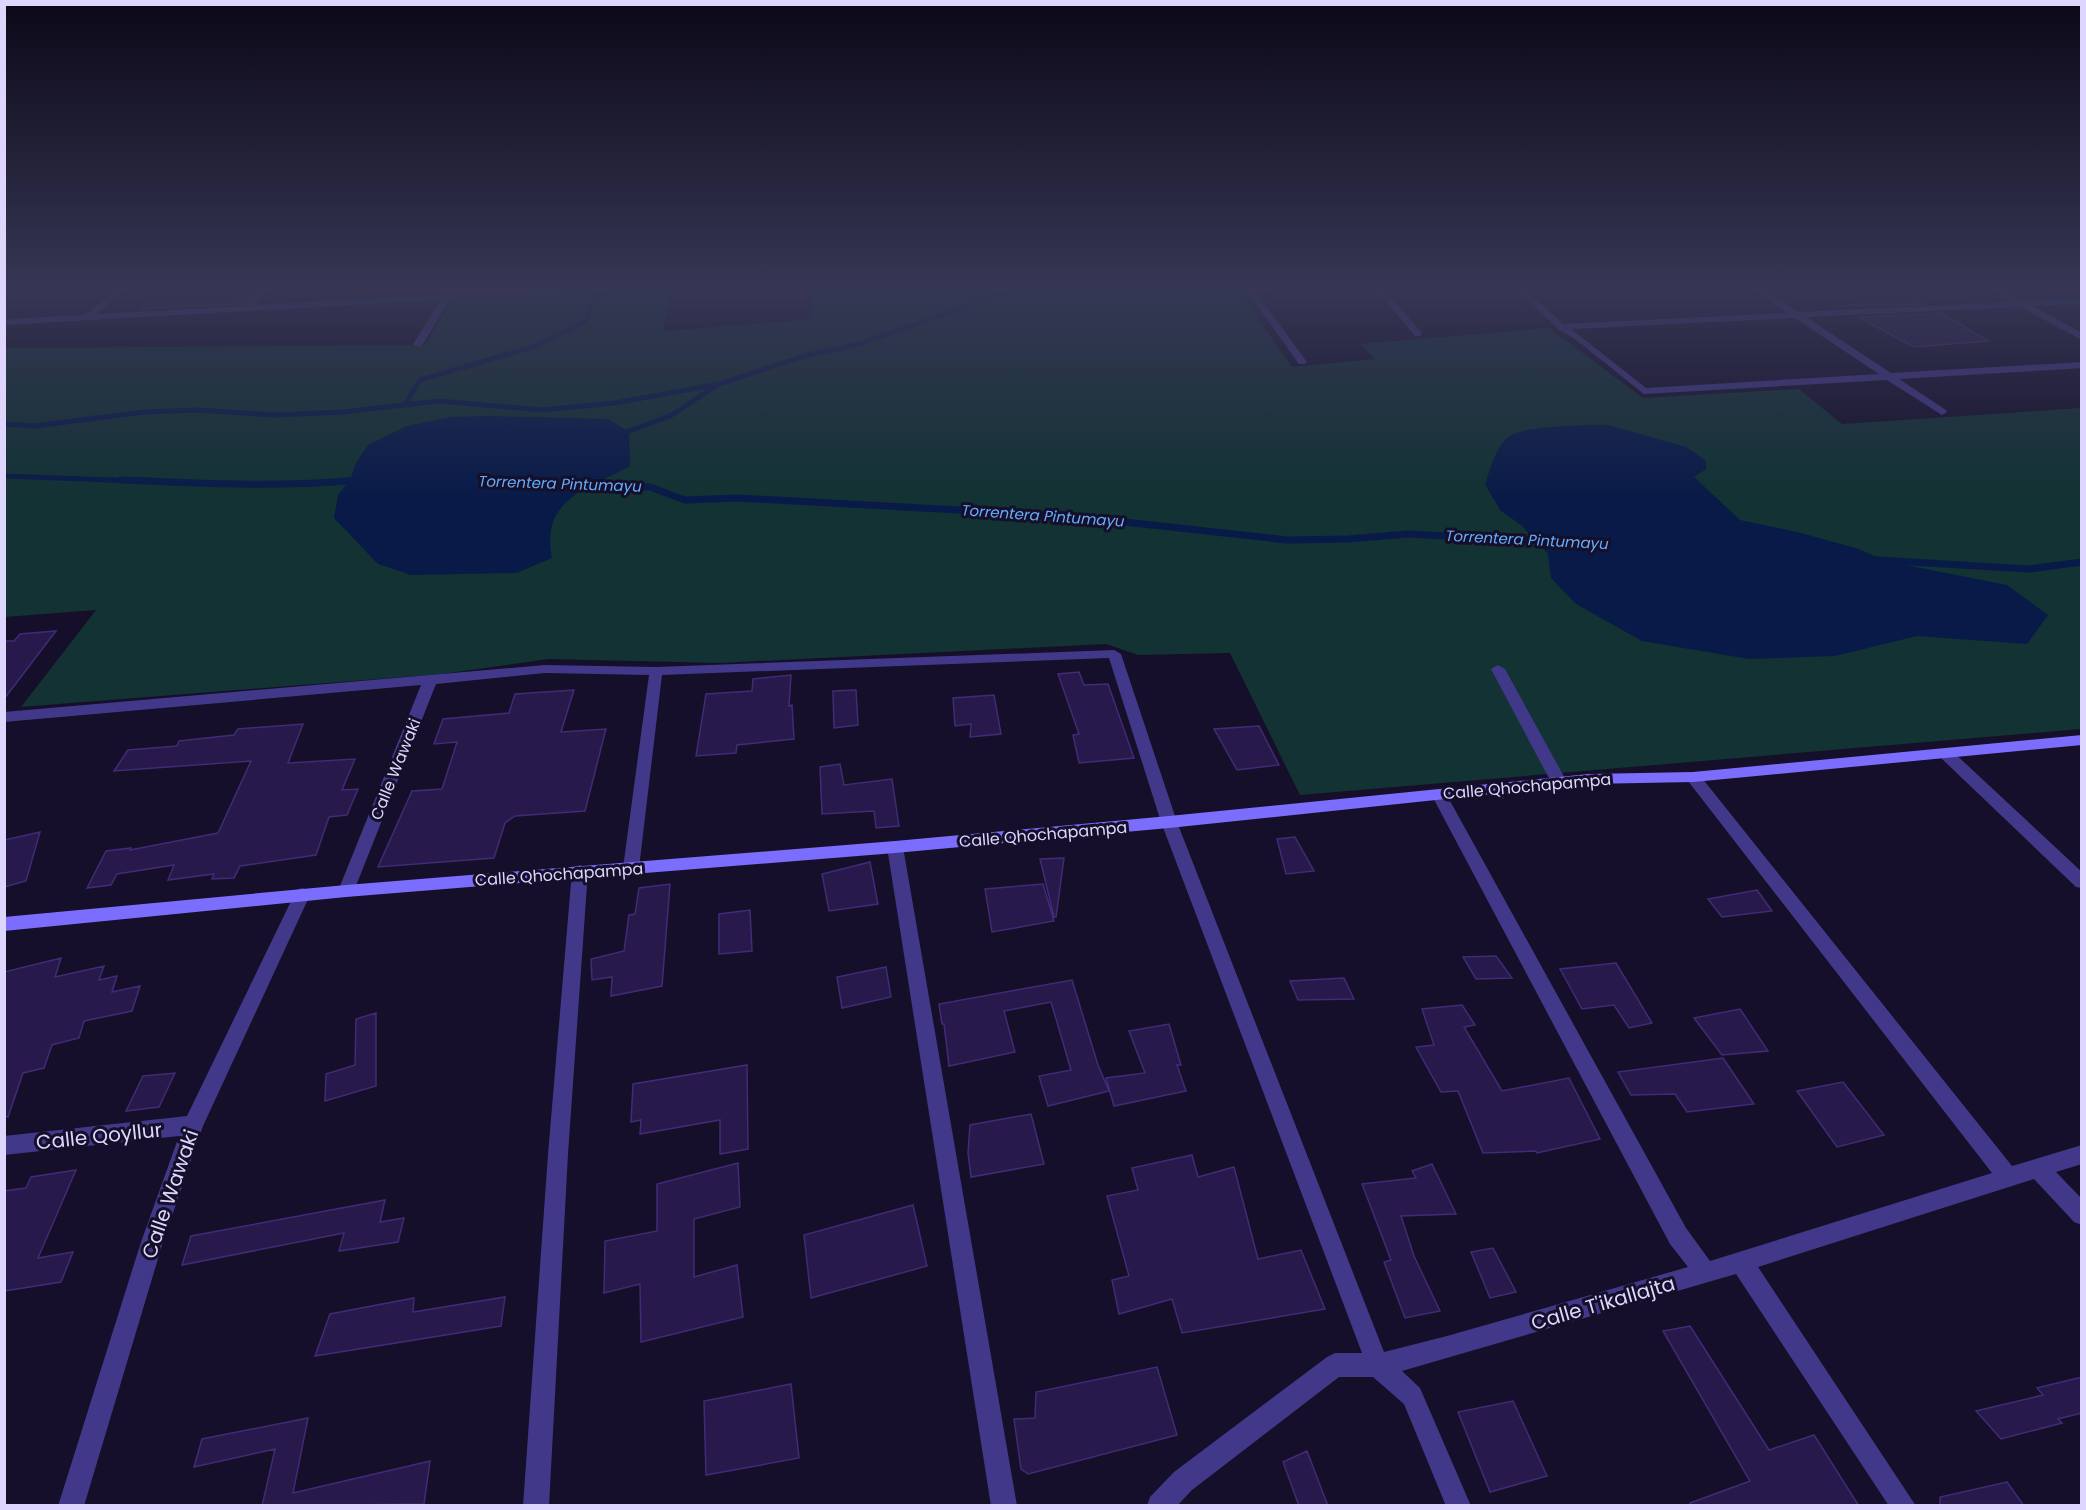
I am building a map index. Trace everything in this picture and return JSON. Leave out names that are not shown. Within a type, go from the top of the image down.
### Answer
[{"type":"street","points":[[1299,357],[1302,362]]},
{"type":"street","points":[[1603,357],[1644,391],[2082,365]]},
{"type":"street","points":[[1862,357],[1942,412]]},
{"type":"street","points":[[4,717],[545,669],[656,671],[1114,654],[1169,822],[1378,1365],[1412,1396],[1459,1506]]},
{"type":"street","points":[[1498,669],[1559,782]]},
{"type":"street","points":[[631,868],[656,671]]},
{"type":"street","name":"Calle Wawaki","points":[[346,891],[430,680]]},
{"type":"street","name":"Calle Qhochapampa","points":[[4,924],[346,891],[895,847],[1169,822],[1559,782],[1693,777],[2082,740]]},
{"type":"street","points":[[1946,754],[2082,882]]},
{"type":"street","points":[[1693,777],[2009,1178]]},
{"type":"street","points":[[1439,794],[1678,1236],[1706,1273]]},
{"type":"street","points":[[895,847],[1004,1506]]},
{"type":"street","points":[[536,1506],[558,1154],[580,871]]},
{"type":"street","name":"Calle Wawaki","points":[[71,1506],[152,1242],[193,1125],[302,895]]},
{"type":"street","name":"Calle Qoyllur","points":[[4,1146],[193,1125]]},
{"type":"street","name":"Calle T'ikallajta","points":[[1159,1506],[1183,1481],[1335,1365],[1378,1365],[1447,1348],[1706,1273],[2082,1154]]},
{"type":"street","points":[[2038,1168],[2082,1215]]},
{"type":"street","points":[[1741,1262],[1904,1506]]},
{"type":"green space","points":[[5,357],[1285,357],[1292,367],[1375,359],[1373,357],[1589,357],[1643,398],[1799,389],[1842,424],[2081,408],[2081,729],[1300,795],[1230,653],[1138,655],[1106,644],[719,663],[548,659],[442,674],[21,707],[96,610],[5,617]]},
{"type":"water","points":[[451,417],[608,419],[629,432],[630,466],[584,489],[560,509],[553,522],[550,538],[552,558],[516,573],[411,575],[378,564],[334,518],[338,495],[350,480],[356,463],[368,445],[407,426]]},
{"type":"water","points":[[1608,425],[1686,447],[1706,461],[1706,469],[1694,477],[1740,520],[1797,532],[1859,549],[1885,561],[2007,585],[2048,615],[2027,644],[1917,636],[1835,656],[1749,659],[1642,641],[1576,604],[1551,578],[1548,554],[1521,525],[1500,510],[1485,484],[1499,448],[1507,438],[1514,434],[1540,428]]},
{"type":"building","points":[[56,631],[4,699],[4,641],[14,641],[20,634]]},
{"type":"building","points":[[1079,672],[1084,685],[1108,684],[1134,758],[1079,763],[1073,735],[1079,734],[1058,674]]},
{"type":"building","points":[[791,675],[789,706],[792,705],[794,739],[737,745],[736,753],[696,756],[706,694],[752,691],[753,679]]},
{"type":"building","points":[[574,690],[561,732],[606,729],[585,811],[515,816],[505,823],[494,858],[378,867],[412,791],[442,789],[457,742],[434,744],[443,719],[509,713],[515,694]]},
{"type":"building","points":[[856,690],[858,725],[834,728],[833,691]]},
{"type":"building","points":[[994,695],[1001,734],[970,737],[971,724],[955,726],[953,698]]},
{"type":"building","points":[[303,724],[288,763],[355,759],[342,790],[358,789],[347,815],[329,817],[316,855],[240,866],[234,878],[212,879],[214,874],[168,880],[174,865],[117,874],[111,885],[87,888],[106,851],[131,848],[130,850],[218,833],[251,761],[114,771],[128,750],[177,746],[179,741],[234,735],[238,729]]},
{"type":"building","points":[[1259,726],[1279,765],[1237,770],[1214,729]]},
{"type":"building","points":[[840,764],[844,785],[892,779],[899,826],[876,828],[874,811],[822,814],[820,767]]},
{"type":"building","points":[[40,832],[26,881],[4,887],[4,840]]},
{"type":"building","points":[[1295,837],[1314,871],[1286,874],[1277,839]]},
{"type":"building","points":[[1064,858],[1056,917],[1054,917],[1040,859]]},
{"type":"building","points":[[870,862],[878,904],[829,911],[822,874]]},
{"type":"building","points":[[670,884],[662,986],[611,996],[612,977],[592,980],[591,959],[624,951],[629,915],[635,914],[639,888]]},
{"type":"building","points":[[1043,884],[1054,921],[992,932],[985,889]]},
{"type":"building","points":[[1757,890],[1772,911],[1722,917],[1708,899]]},
{"type":"building","points":[[750,910],[752,951],[719,954],[719,914]]},
{"type":"building","points":[[1496,956],[1512,978],[1476,979],[1463,957]]},
{"type":"building","points":[[61,958],[55,977],[104,966],[99,980],[117,976],[112,992],[140,986],[132,1011],[84,1021],[79,1038],[52,1045],[44,1068],[23,1073],[8,1117],[4,1116],[4,972]]},
{"type":"building","points":[[1616,963],[1652,1023],[1629,1028],[1614,1005],[1582,1009],[1560,969]]},
{"type":"building","points":[[886,967],[891,997],[842,1008],[837,977]]},
{"type":"building","points":[[1344,978],[1354,999],[1298,1000],[1290,981]]},
{"type":"building","points":[[1072,980],[1098,1065],[1109,1091],[1048,1106],[1039,1076],[1071,1070],[1051,1002],[1004,1011],[1015,1052],[949,1066],[939,1004]]},
{"type":"building","points":[[1462,1005],[1475,1025],[1464,1027],[1502,1091],[1569,1078],[1600,1139],[1537,1153],[1536,1151],[1483,1153],[1458,1091],[1441,1092],[1416,1047],[1434,1045],[1422,1009]]},
{"type":"building","points":[[1740,1009],[1768,1051],[1722,1055],[1694,1018]]},
{"type":"building","points":[[376,1013],[376,1086],[325,1101],[326,1074],[355,1065],[356,1019]]},
{"type":"building","points":[[1169,1024],[1181,1065],[1177,1065],[1186,1091],[1114,1106],[1106,1078],[1145,1073],[1129,1031]]},
{"type":"building","points":[[1723,1058],[1754,1104],[1687,1112],[1675,1094],[1631,1095],[1618,1072]]},
{"type":"building","points":[[747,1065],[748,1149],[720,1154],[720,1120],[640,1134],[641,1120],[631,1122],[633,1084]]},
{"type":"building","points":[[175,1073],[159,1107],[126,1111],[143,1076]]},
{"type":"building","points":[[1843,1082],[1884,1135],[1837,1147],[1797,1091]]},
{"type":"building","points":[[1031,1114],[1044,1164],[971,1177],[968,1153],[970,1125]]},
{"type":"building","points":[[1192,1155],[1198,1177],[1234,1167],[1258,1259],[1301,1250],[1325,1309],[1182,1333],[1172,1299],[1119,1314],[1112,1280],[1129,1276],[1107,1196],[1138,1190],[1132,1168]]},
{"type":"building","points":[[738,1163],[740,1207],[694,1219],[694,1277],[737,1265],[743,1317],[641,1342],[640,1284],[604,1293],[605,1241],[657,1231],[657,1184]]},
{"type":"building","points":[[1432,1164],[1456,1214],[1401,1216],[1414,1256],[1440,1311],[1405,1318],[1384,1262],[1391,1260],[1362,1184],[1416,1178],[1412,1171]]},
{"type":"building","points":[[76,1170],[38,1258],[73,1252],[61,1282],[4,1291],[4,1191],[26,1188],[31,1177]]},
{"type":"building","points":[[385,1200],[380,1222],[404,1218],[398,1242],[339,1251],[344,1233],[182,1265],[191,1236]]},
{"type":"building","points":[[913,1205],[927,1266],[811,1298],[804,1235]]},
{"type":"building","points":[[1493,1248],[1516,1292],[1490,1298],[1471,1252]]},
{"type":"building","points":[[505,1297],[501,1326],[315,1356],[330,1314],[414,1298],[413,1312]]},
{"type":"building","points":[[1690,1326],[1769,1450],[1814,1435],[1859,1506],[1691,1506],[1690,1503],[1750,1481],[1663,1331]]},
{"type":"building","points":[[1157,1367],[1177,1435],[1028,1474],[1021,1469],[1014,1419],[1035,1418],[1036,1392]]},
{"type":"building","points":[[2082,1377],[2082,1413],[2058,1419],[2062,1423],[2001,1439],[1976,1411],[2043,1395],[2037,1388]]},
{"type":"building","points":[[791,1384],[799,1458],[706,1475],[704,1401]]},
{"type":"building","points":[[1513,1401],[1547,1476],[1490,1492],[1458,1412]]},
{"type":"building","points":[[308,1418],[293,1493],[430,1461],[424,1504],[262,1506],[275,1449],[194,1467],[202,1439]]},
{"type":"building","points":[[1307,1451],[1328,1506],[1299,1506],[1283,1462]]},
{"type":"building","points":[[2007,1482],[2024,1506],[1940,1506],[1940,1497]]},
{"type":"waterway","points":[[405,405],[420,380],[497,357]]},
{"type":"waterway","points":[[719,384],[800,357]]},
{"type":"waterway","points":[[405,405],[439,401],[542,410],[615,403],[719,384]]},
{"type":"waterway","points":[[621,434],[670,416],[719,384]]},
{"type":"waterway","points":[[4,424],[34,426],[145,412],[198,410],[275,415],[342,412],[405,405]]},
{"type":"waterway","name":"Torrentera Pintumayu","points":[[4,476],[163,482]]},
{"type":"waterway","name":"Torrentera Pintumayu","points":[[121,480],[268,484],[356,480]]},
{"type":"waterway","name":"Torrentera Pintumayu","points":[[342,482],[358,480]]},
{"type":"waterway","name":"Torrentera Pintumayu","points":[[589,483],[650,487],[685,500],[737,498],[1070,516],[1287,540],[1348,539],[1409,534],[1544,541]]},
{"type":"waterway","name":"Torrentera Pintumayu","points":[[1877,560],[2029,569],[2082,562]]}]
